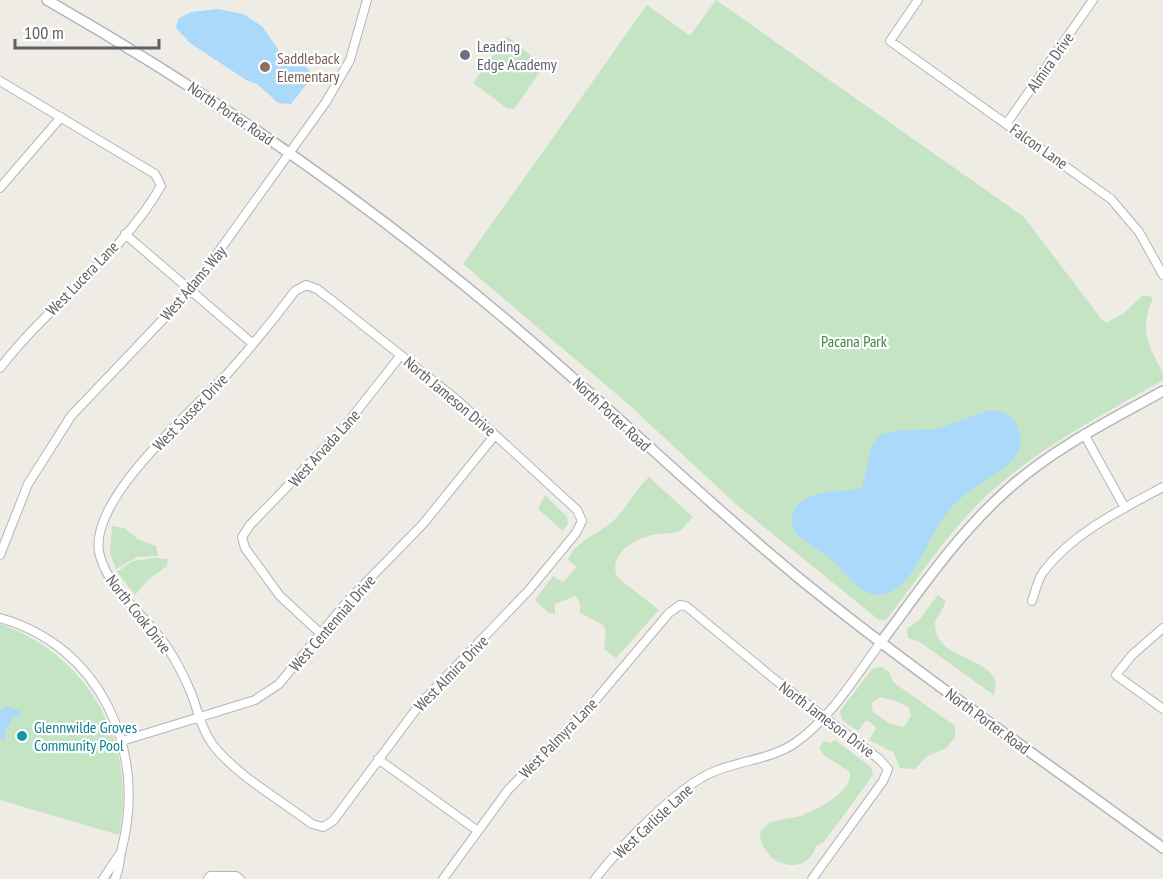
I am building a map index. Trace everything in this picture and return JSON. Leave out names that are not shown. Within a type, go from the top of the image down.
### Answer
[{"type":"street","name":"North Porter Road","points":[[47,0],[166,71],[290,153],[450,274],[504,318],[738,527],[881,642],[1163,848]]},
{"type":"street","name":"West Adams Way","points":[[0,555],[28,484],[71,416],[191,290],[290,153],[347,68],[357,44],[367,0]]},
{"type":"street","name":"Falcon Lane","points":[[918,0],[890,41],[1112,199],[1138,232],[1163,274]]},
{"type":"street","name":"Almira Drive","points":[[1007,123],[1093,0]]},
{"type":"street","points":[[0,81],[60,117],[0,188]]},
{"type":"street","name":"West Lucera Lane","points":[[0,368],[30,332],[125,234],[161,186],[155,174],[60,117]]},
{"type":"street","points":[[125,234],[253,344]]},
{"type":"street","name":"West Sussex Drive","points":[[99,554],[100,532],[110,507],[130,476],[158,442],[253,344],[295,291],[306,285]]},
{"type":"street","name":"North Jameson Drive","points":[[306,285],[317,289],[401,355],[495,435],[577,510],[582,521]]},
{"type":"street","name":"West Arvada Lane","points":[[320,633],[280,596],[245,548],[242,537],[250,525],[341,431],[401,355]]},
{"type":"street","points":[[881,642],[983,512],[1033,468],[1084,434],[1163,391]]},
{"type":"street","points":[[1084,434],[1125,508]]},
{"type":"street","name":"West Centennial Drive","points":[[122,741],[267,694],[279,684],[320,633],[423,524],[495,435]]},
{"type":"street","points":[[1032,601],[1042,572],[1073,543],[1125,508],[1163,487]]},
{"type":"street","name":"West Almira Drive","points":[[323,827],[333,821],[420,705],[536,582],[576,533],[582,521]]},
{"type":"street","name":"North Cook Drive","points":[[99,554],[116,589],[144,617],[167,647],[185,679],[213,744],[233,765],[312,824],[323,827]]},
{"type":"street","name":"North Jameson Drive","points":[[680,605],[686,606],[879,759],[888,769],[883,781],[812,879]]},
{"type":"street","name":"West Palmyra Lane","points":[[443,879],[508,790],[593,703],[669,613],[680,605]]},
{"type":"street","points":[[0,618],[40,635],[76,664],[105,700],[122,741],[130,790],[121,863],[115,879]]},
{"type":"street","points":[[1163,628],[1132,655],[1116,675],[1163,709]]},
{"type":"street","name":"West Carlisle Lane","points":[[595,879],[680,791],[715,771],[778,752],[806,735],[824,717],[881,642]]},
{"type":"street","points":[[378,759],[478,831]]},
{"type":"street","points":[[103,879],[121,852]]},
{"type":"street","points":[[209,877],[236,876],[240,879]]},
{"type":"green space","name":"Pacana Park","points":[[716,0],[1024,217],[1106,323],[1124,313],[1143,295],[1153,297],[1146,328],[1148,342],[1162,371],[1163,380],[1047,448],[1004,480],[958,526],[887,619],[879,620],[737,505],[628,404],[463,264],[647,5],[690,36]]},
{"type":"green space","points":[[507,36],[544,66],[514,109],[508,109],[473,83]]},
{"type":"green space","points":[[649,477],[693,517],[680,531],[655,534],[637,540],[619,556],[615,570],[618,578],[659,610],[616,658],[604,649],[606,631],[603,625],[580,613],[580,603],[575,596],[555,604],[555,614],[549,613],[535,600],[553,576],[563,582],[577,567],[568,560],[575,548],[613,521]]},
{"type":"green space","points":[[545,495],[567,517],[568,524],[563,531],[538,509]]},
{"type":"green space","points":[[112,526],[124,528],[138,539],[156,546],[158,556],[137,557],[116,569],[110,553]]},
{"type":"green space","points":[[168,559],[167,566],[149,579],[135,595],[117,572],[133,561]]},
{"type":"green space","points":[[938,595],[946,602],[935,622],[937,634],[951,650],[983,667],[991,674],[996,683],[994,695],[920,642],[908,638],[907,629],[919,620]]},
{"type":"green space","points":[[0,624],[31,638],[58,657],[81,680],[100,707],[113,736],[121,768],[123,801],[119,835],[0,800]]},
{"type":"green space","points":[[882,667],[889,672],[893,682],[955,726],[955,737],[946,748],[927,756],[915,769],[900,768],[893,752],[869,740],[876,728],[869,721],[865,721],[858,731],[842,720],[840,711],[873,668]],"holes":[[[880,697],[899,702],[909,708],[911,716],[904,727],[890,724],[873,712],[871,703]]]},
{"type":"green space","points":[[835,740],[871,767],[873,775],[824,842],[816,846],[811,856],[803,863],[794,865],[775,860],[762,844],[760,832],[764,827],[774,821],[803,815],[833,799],[846,787],[850,772],[825,756],[819,748],[824,741],[831,743]]},
{"type":"water","points":[[218,9],[243,14],[262,26],[280,52],[309,69],[310,80],[291,104],[278,103],[257,84],[246,80],[190,43],[176,28],[178,19],[191,12]]},
{"type":"water","points":[[990,410],[1006,414],[1017,425],[1021,437],[1020,448],[1000,471],[972,489],[952,507],[939,524],[911,573],[894,590],[877,595],[864,591],[830,559],[795,532],[792,521],[795,509],[801,502],[817,494],[862,488],[872,445],[880,435],[894,431],[937,429]]},
{"type":"water","points":[[6,706],[22,712],[19,718],[14,716],[4,734],[6,736],[4,740],[0,738],[0,711]]},
{"type":"place","name":"Leading Edge Academy","points":[[465,55]]},
{"type":"place","name":"Saddleback Elementary","points":[[265,67]]},
{"type":"place","name":"Glennwilde Groves Community Pool","points":[[22,736]]}]
